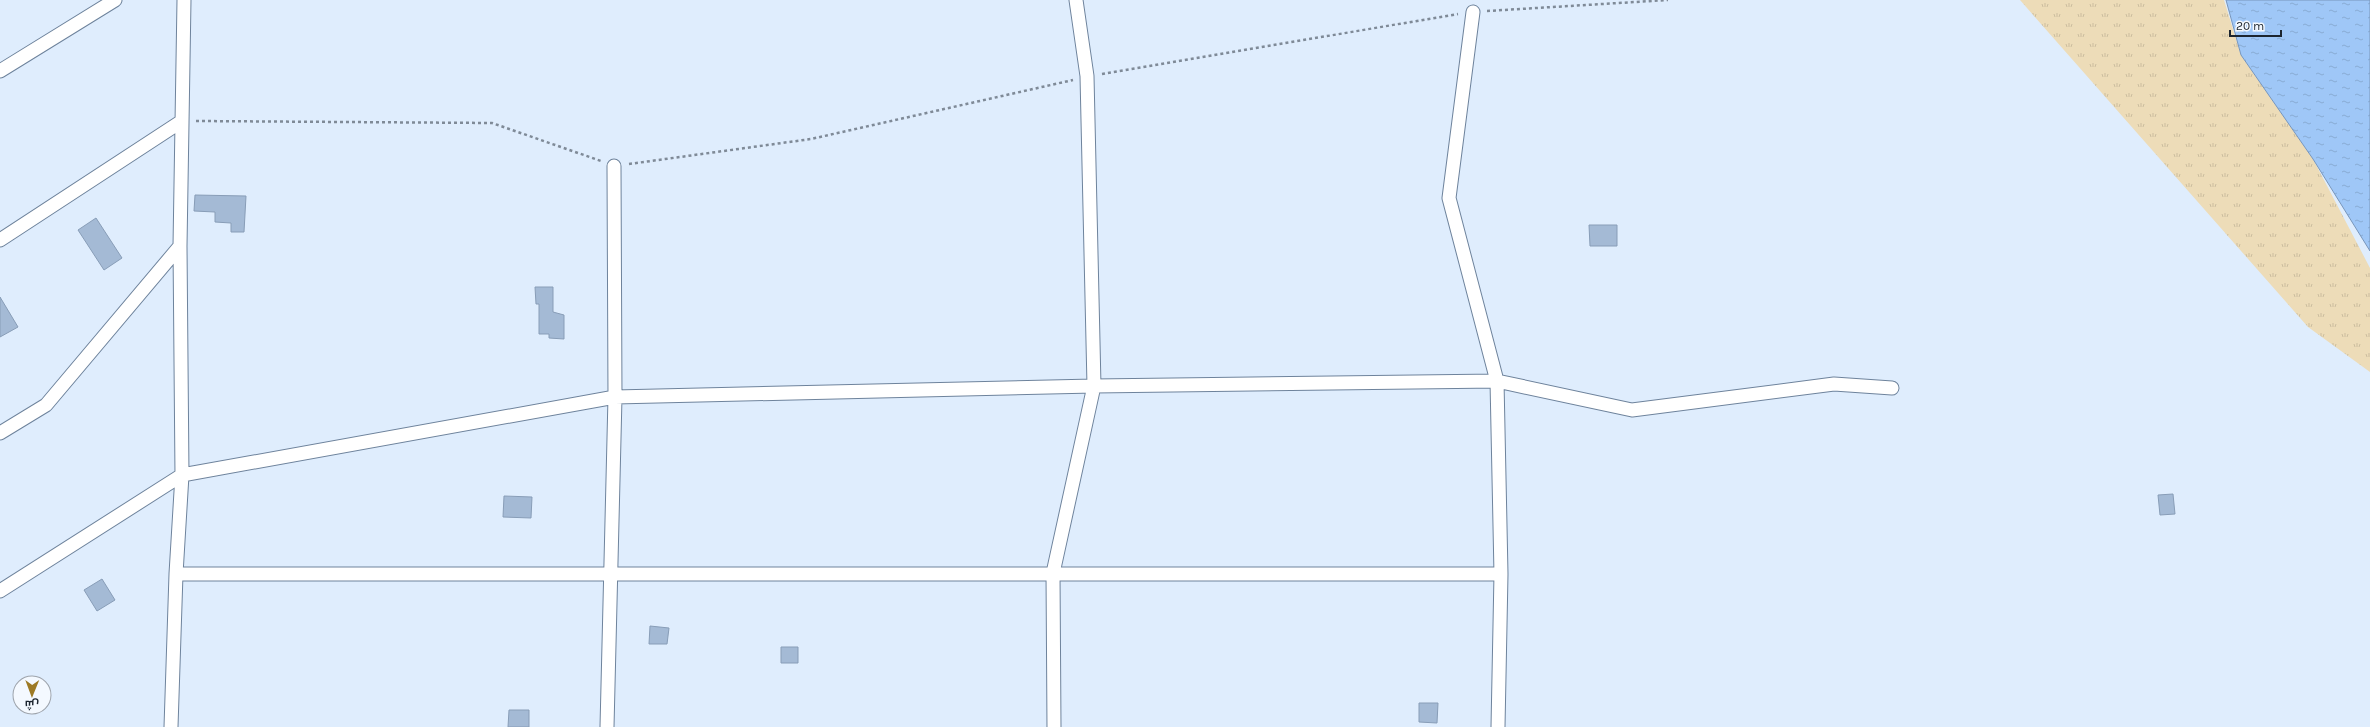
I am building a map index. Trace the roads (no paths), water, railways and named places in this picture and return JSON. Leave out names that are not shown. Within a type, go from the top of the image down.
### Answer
[{"type":"street","points":[[0,71],[115,0]]},
{"type":"street","points":[[171,727],[176,574],[182,476],[180,246],[184,0]]},
{"type":"street","points":[[1054,727],[1053,573],[1094,386],[1087,76],[1076,0]]},
{"type":"street","points":[[1473,12],[1449,198],[1497,381],[1501,574],[1498,727]]},
{"type":"street","points":[[0,240],[182,121]]},
{"type":"street","points":[[607,727],[609,575],[615,397],[614,166]]},
{"type":"street","points":[[0,433],[46,405],[180,246]]},
{"type":"street","points":[[0,591],[182,476],[615,397],[1094,386],[1497,381],[1632,410],[1834,384],[1892,388]]},
{"type":"street","points":[[176,574],[1501,574]]},
{"type":"water","points":[[2226,0],[2370,0],[2370,251],[2313,159],[2241,55]]}]
